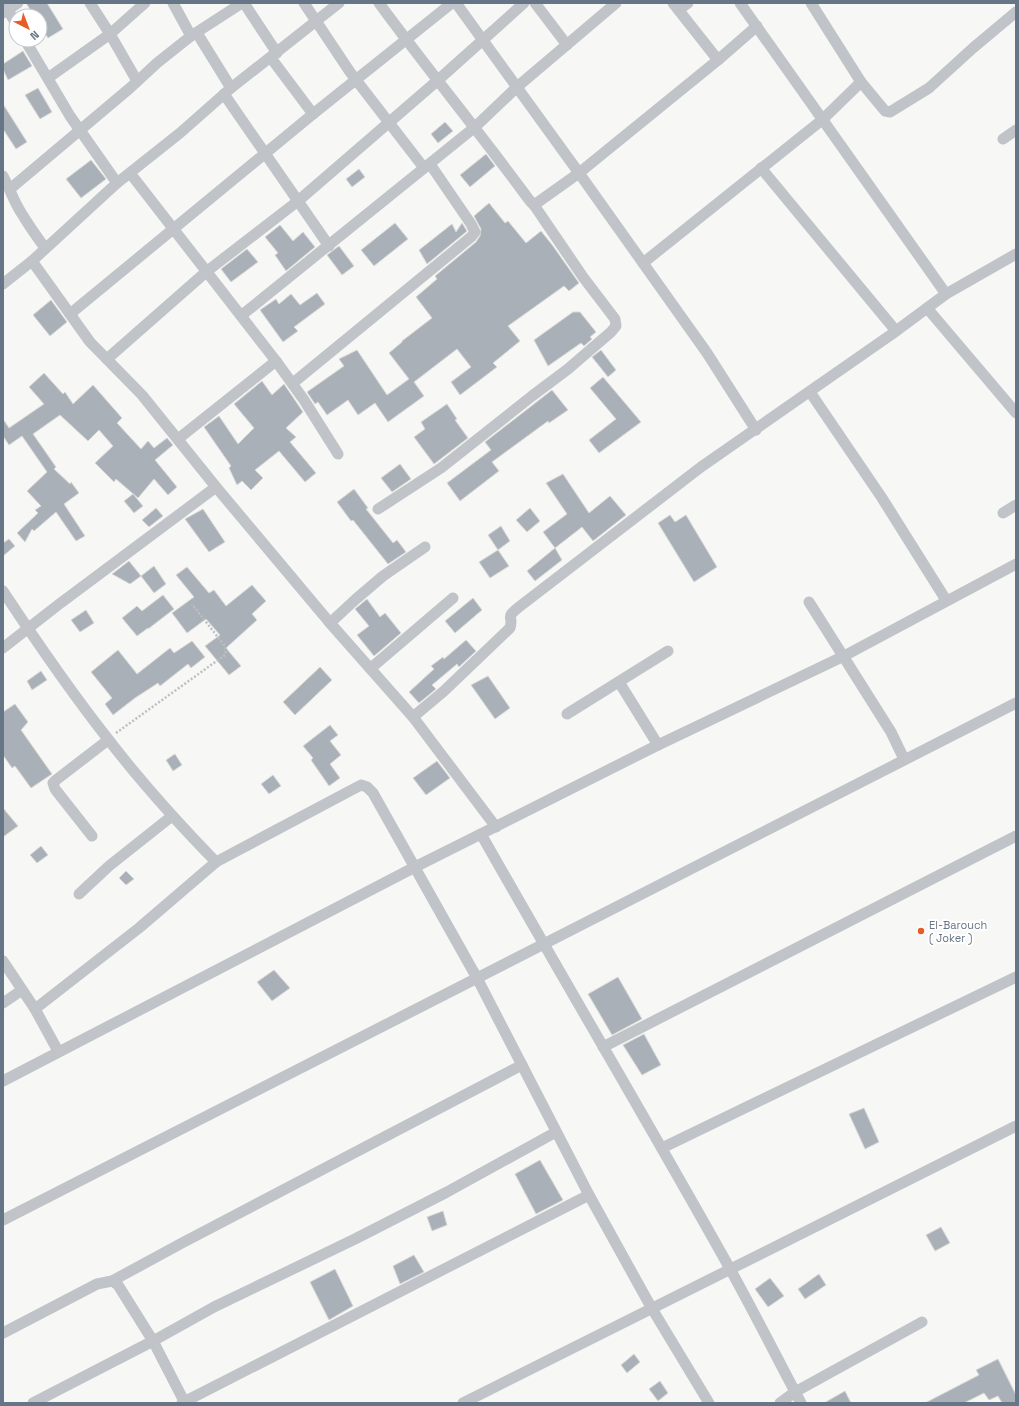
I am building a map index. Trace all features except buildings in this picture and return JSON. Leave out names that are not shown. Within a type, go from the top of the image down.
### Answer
[{"type":"street","points":[[5,9],[18,3]]},
{"type":"street","points":[[90,3],[137,81]]},
{"type":"street","points":[[48,78],[110,34],[145,3]]},
{"type":"street","points":[[173,3],[265,153],[329,246]]},
{"type":"street","points":[[10,189],[80,131],[157,63],[194,35],[243,3],[274,55],[313,114]]},
{"type":"street","points":[[293,383],[471,238],[475,232],[471,224],[427,166],[388,122],[356,79],[304,3]]},
{"type":"street","points":[[3,284],[32,261],[117,183],[180,133],[228,91],[340,3]]},
{"type":"street","points":[[378,509],[441,468],[568,369],[616,326],[615,319],[583,277],[534,205],[530,202],[475,127],[437,81],[379,3]]},
{"type":"street","points":[[70,314],[125,268],[174,230],[265,153],[452,3]]},
{"type":"street","points":[[456,3],[707,353],[756,430]]},
{"type":"street","points":[[107,359],[206,272],[298,201],[437,81],[524,3]]},
{"type":"street","points":[[535,3],[567,44]]},
{"type":"street","points":[[242,315],[475,127],[517,87],[616,3]]},
{"type":"street","points":[[740,3],[946,294]]},
{"type":"street","points":[[811,3],[861,82],[885,111],[890,112],[929,88],[1016,12]]},
{"type":"street","points":[[680,5],[718,60]]},
{"type":"street","points":[[534,205],[579,173],[718,60],[757,26]]},
{"type":"street","points":[[30,48],[80,131],[117,183]]},
{"type":"street","points":[[643,263],[822,120],[861,82]]},
{"type":"street","points":[[1003,139],[1016,130]]},
{"type":"street","points":[[761,168],[896,331]]},
{"type":"street","points":[[130,173],[276,360],[293,383],[338,454]]},
{"type":"street","points":[[3,176],[21,213],[45,248]]},
{"type":"street","points":[[413,717],[444,691],[512,626],[510,618],[511,614],[519,607],[701,467],[810,392],[946,294],[1016,254]]},
{"type":"street","points":[[32,261],[90,342],[142,395],[216,487],[330,623],[413,717],[496,827]]},
{"type":"street","points":[[927,308],[1015,409]]},
{"type":"street","points":[[178,439],[276,360]]},
{"type":"street","points":[[810,392],[882,498],[946,600]]},
{"type":"street","points":[[3,648],[27,628],[216,487]]},
{"type":"street","points":[[1004,513],[1016,505]]},
{"type":"street","points":[[330,623],[383,576],[425,546]]},
{"type":"street","points":[[3,1081],[58,1051],[415,867],[658,745],[844,656],[946,600],[1016,564]]},
{"type":"street","points":[[3,591],[27,628],[108,740],[172,816],[216,862]]},
{"type":"street","points":[[371,668],[453,598]]},
{"type":"street","points":[[809,602],[891,732],[904,760]]},
{"type":"street","points":[[568,714],[668,651]]},
{"type":"street","points":[[619,682],[658,745]]},
{"type":"street","points":[[3,1218],[1016,703]]},
{"type":"street","points":[[92,836],[55,789],[54,783],[108,740]]},
{"type":"street","points":[[35,1009],[139,928],[216,862],[361,785],[367,787],[373,793],[477,978],[589,1195],[651,1307],[710,1403]]},
{"type":"street","points":[[79,894],[109,866],[172,816]]},
{"type":"street","points":[[481,834],[543,944],[662,1148],[730,1269],[801,1403]]},
{"type":"street","points":[[603,1047],[1016,836]]},
{"type":"street","points":[[3,961],[35,1009],[58,1051]]},
{"type":"street","points":[[662,1148],[1016,978]]},
{"type":"street","points":[[3,1003],[22,990]]},
{"type":"street","points":[[3,1333],[97,1284],[112,1281],[522,1065]]},
{"type":"street","points":[[463,1403],[651,1307],[1016,1126]]},
{"type":"street","points":[[33,1403],[153,1341],[214,1307],[395,1219],[556,1132]]},
{"type":"street","points":[[112,1281],[118,1285],[153,1341],[184,1403],[589,1195]]},
{"type":"street","points":[[780,1403],[795,1392],[922,1322]]},
{"type":"path","points":[[108,740],[225,655],[226,650],[224,645],[192,604]]},
{"type":"place","name":"El-Barouch ( Joker )","points":[[921,931]]}]
